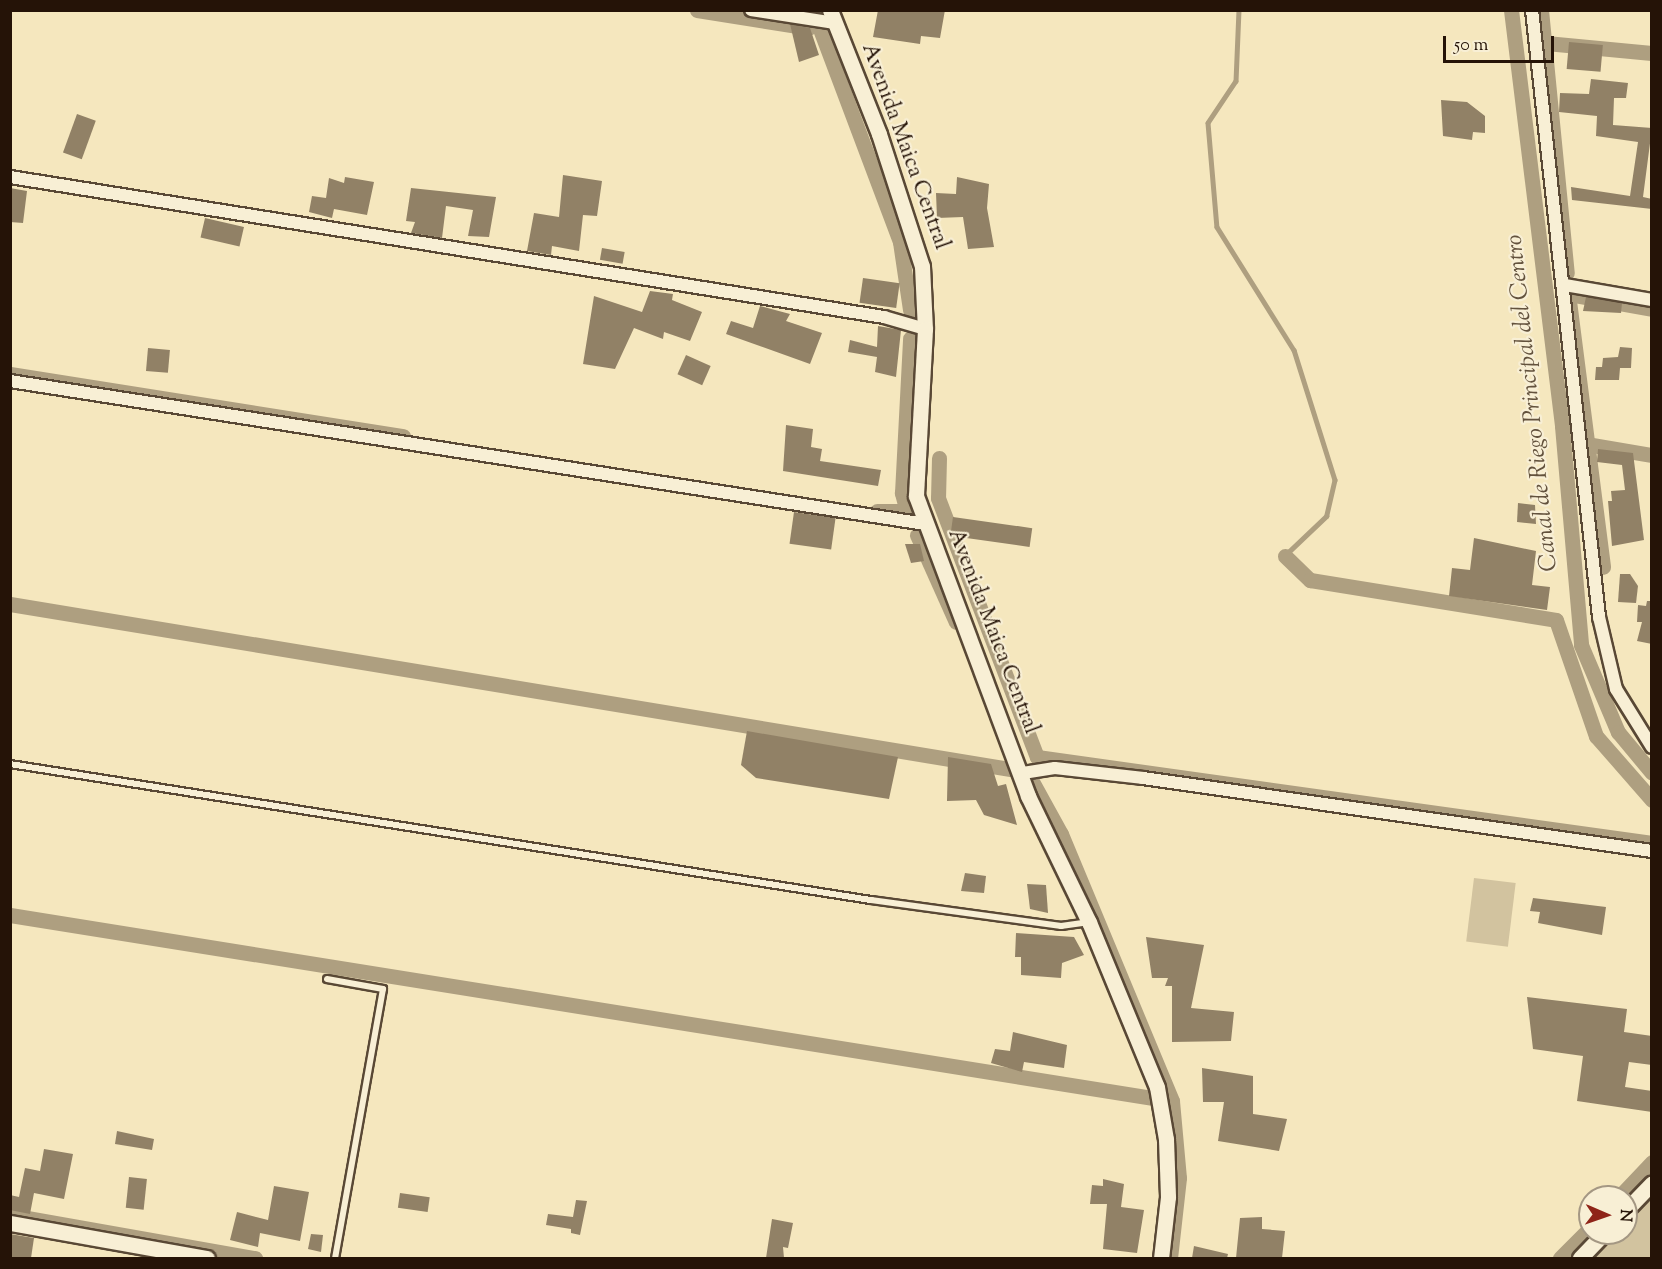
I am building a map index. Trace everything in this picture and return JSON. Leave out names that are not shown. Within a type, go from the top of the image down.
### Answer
[{"type":"street","points":[[751,10],[832,17]]},
{"type":"street","points":[[1532,10],[1607,660],[1630,717],[1652,747]]},
{"type":"street","name":"Avenida Maica Central","points":[[832,17],[916,238],[926,295],[914,474],[925,524],[1023,773],[1028,795],[1089,922],[1163,1109],[1168,1197],[1161,1258]]},
{"type":"street","points":[[10,177],[884,316],[925,329]]},
{"type":"street","points":[[1565,285],[1652,300]]},
{"type":"street","points":[[10,381],[925,524]]},
{"type":"street","points":[[1023,773],[1055,768],[1143,778],[1652,851]]},
{"type":"street","points":[[1638,1198],[1652,1183]]},
{"type":"street","points":[[10,1223],[207,1258]]},
{"type":"street","points":[[1580,1258],[1592,1245]]},
{"type":"lane","points":[[10,764],[871,900],[1061,926],[1089,922]]},
{"type":"lane","points":[[327,979],[383,989],[334,1258]]},
{"type":"shaded area","points":[[1474,878],[1516,883],[1508,947],[1466,942]]},
{"type":"shaded area","points":[[1651,1195],[1651,1258],[1591,1258],[1604,1245],[1638,1245],[1638,1209]]},
{"type":"building","points":[[878,10],[945,10],[940,38],[921,36],[920,44],[873,37]]},
{"type":"building","points":[[790,24],[810,28],[819,55],[799,62]]},
{"type":"building","points":[[1569,42],[1603,45],[1601,72],[1567,69]]},
{"type":"building","points":[[1591,79],[1628,83],[1626,98],[1614,98],[1613,125],[1652,128],[1643,197],[1652,199],[1652,209],[1572,200],[1571,187],[1630,196],[1638,142],[1596,136],[1597,116],[1559,112],[1560,93],[1589,94]]},
{"type":"building","points":[[1441,100],[1467,102],[1485,116],[1485,133],[1473,132],[1472,140],[1443,136]]},
{"type":"building","points":[[77,114],[96,121],[82,159],[63,153]]},
{"type":"building","points":[[563,175],[602,181],[597,216],[583,215],[579,251],[552,246],[551,255],[527,251],[534,213],[559,217]]},
{"type":"building","points":[[345,177],[374,182],[367,215],[334,209],[332,218],[309,212],[312,196],[326,198],[329,178],[344,183]]},
{"type":"building","points":[[957,177],[989,184],[987,208],[994,247],[968,249],[963,217],[937,218],[936,193],[956,194]]},
{"type":"building","points":[[10,188],[27,191],[23,223],[10,222]]},
{"type":"building","points":[[411,188],[496,197],[489,237],[468,236],[473,210],[446,206],[442,238],[411,233],[415,222],[406,221]]},
{"type":"building","points":[[205,218],[244,227],[239,246],[201,237]]},
{"type":"building","points":[[602,248],[625,252],[623,264],[600,260]]},
{"type":"building","points":[[863,278],[900,283],[896,308],[860,303]]},
{"type":"building","points":[[650,291],[673,294],[672,300],[702,312],[690,341],[664,332],[663,339],[634,328],[615,369],[583,364],[594,296],[642,312]]},
{"type":"building","points":[[1586,297],[1622,303],[1621,313],[1583,311]]},
{"type":"building","points":[[760,306],[790,314],[786,321],[822,333],[810,364],[726,334],[731,321],[753,328]]},
{"type":"building","points":[[878,326],[901,330],[896,377],[875,372],[877,357],[848,352],[850,340],[877,347]]},
{"type":"building","points":[[1620,347],[1632,348],[1631,368],[1620,368],[1619,380],[1595,380],[1596,367],[1602,367],[1603,358],[1618,357]]},
{"type":"building","points":[[148,348],[170,350],[168,373],[146,371]]},
{"type":"building","points":[[686,355],[711,366],[702,385],[677,374]]},
{"type":"building","points":[[786,425],[813,429],[811,447],[822,449],[820,461],[881,470],[878,486],[783,471]]},
{"type":"building","points":[[1598,449],[1633,453],[1644,540],[1612,546],[1608,501],[1612,501],[1611,491],[1625,490],[1622,465],[1597,462]]},
{"type":"building","points":[[1518,503],[1535,505],[1536,524],[1517,522]]},
{"type":"building","points":[[794,512],[836,518],[831,550],[790,544]]},
{"type":"building","points":[[953,517],[1032,528],[1030,547],[950,536]]},
{"type":"building","points":[[1474,538],[1536,551],[1532,585],[1550,587],[1547,610],[1449,596],[1452,568],[1470,570]]},
{"type":"building","points":[[905,544],[920,544],[924,561],[911,563]]},
{"type":"building","points":[[1620,574],[1630,574],[1638,586],[1636,603],[1618,602]]},
{"type":"building","points":[[1647,601],[1652,601],[1652,644],[1637,641],[1642,622],[1637,622],[1638,605],[1646,606]]},
{"type":"building","points":[[747,731],[898,757],[889,799],[756,778],[741,765]]},
{"type":"building","points":[[948,757],[991,764],[998,786],[1006,784],[1017,825],[984,815],[976,800],[947,801]]},
{"type":"building","points":[[965,873],[986,876],[984,893],[961,891]]},
{"type":"building","points":[[1027,884],[1046,885],[1048,913],[1030,909]]},
{"type":"building","points":[[1533,898],[1606,907],[1602,935],[1538,923],[1540,912],[1530,911]]},
{"type":"building","points":[[1016,933],[1074,937],[1084,955],[1062,963],[1061,978],[1021,975],[1021,957],[1015,957]]},
{"type":"building","points":[[1146,937],[1204,945],[1191,1008],[1234,1012],[1231,1041],[1172,1042],[1172,986],[1165,986],[1168,978],[1152,978]]},
{"type":"building","points":[[1527,997],[1627,1009],[1624,1032],[1652,1036],[1652,1065],[1629,1062],[1625,1087],[1652,1091],[1652,1112],[1577,1101],[1583,1056],[1533,1049]]},
{"type":"building","points":[[1013,1032],[1067,1045],[1064,1068],[1024,1062],[1022,1072],[991,1063],[995,1049],[1010,1051]]},
{"type":"building","points":[[1202,1068],[1253,1076],[1253,1114],[1287,1119],[1279,1151],[1218,1141],[1224,1102],[1203,1102]]},
{"type":"building","points":[[117,1131],[154,1139],[152,1150],[115,1144]]},
{"type":"building","points":[[44,1149],[73,1154],[64,1199],[34,1193],[30,1214],[10,1210],[10,1195],[19,1197],[25,1168],[40,1171]]},
{"type":"building","points":[[129,1177],[147,1179],[144,1210],[126,1208]]},
{"type":"building","points":[[1103,1179],[1124,1184],[1121,1207],[1144,1210],[1137,1253],[1103,1249],[1107,1204],[1090,1204],[1092,1185],[1103,1186]]},
{"type":"building","points":[[274,1186],[309,1192],[300,1241],[260,1233],[258,1247],[230,1240],[237,1212],[268,1220]]},
{"type":"building","points":[[400,1193],[430,1197],[428,1212],[398,1208]]},
{"type":"building","points":[[576,1200],[587,1201],[580,1235],[571,1233],[571,1229],[546,1225],[548,1214],[573,1217]]},
{"type":"building","points":[[1262,1217],[1262,1229],[1285,1231],[1282,1258],[1236,1258],[1240,1218]]},
{"type":"building","points":[[772,1219],[793,1223],[788,1248],[783,1247],[784,1258],[766,1258]]},
{"type":"building","points":[[10,1234],[34,1238],[31,1258],[10,1258]]},
{"type":"building","points":[[311,1234],[323,1235],[321,1252],[308,1249]]},
{"type":"building","points":[[1194,1246],[1228,1254],[1227,1258],[1192,1258]]},
{"type":"waterway","points":[[697,10],[809,28]]},
{"type":"waterway","points":[[1239,10],[1236,81],[1208,123],[1217,227],[1294,350],[1335,480],[1327,516],[1285,556]]},
{"type":"waterway","name":"Canal de Riego Principal del Centro","points":[[1511,10],[1562,426],[1581,645],[1618,732],[1652,773]]},
{"type":"waterway","points":[[1541,10],[1567,273]]},
{"type":"waterway","points":[[820,29],[900,242],[910,310]]},
{"type":"waterway","points":[[1546,43],[1652,53]]},
{"type":"waterway","points":[[1568,293],[1603,567]]},
{"type":"waterway","points":[[1569,294],[1652,309]]},
{"type":"waterway","points":[[907,512],[902,493],[910,338]]},
{"type":"waterway","points":[[10,374],[403,436]]},
{"type":"waterway","points":[[1592,445],[1652,455]]},
{"type":"waterway","points":[[939,458],[938,498],[1037,757],[1652,843]]},
{"type":"waterway","points":[[877,511],[906,511]]},
{"type":"waterway","points":[[917,535],[956,622]]},
{"type":"waterway","points":[[1285,556],[1310,580],[1556,620],[1596,736],[1652,800]]},
{"type":"waterway","points":[[10,604],[1010,769]]},
{"type":"waterway","points":[[1033,783],[1061,834],[1172,1101],[1179,1178],[1170,1258]]},
{"type":"waterway","points":[[10,915],[1153,1098]]},
{"type":"waterway","points":[[1630,1185],[1652,1162]]},
{"type":"waterway","points":[[10,1215],[255,1258]]},
{"type":"waterway","points":[[1560,1258],[1578,1240]]}]
